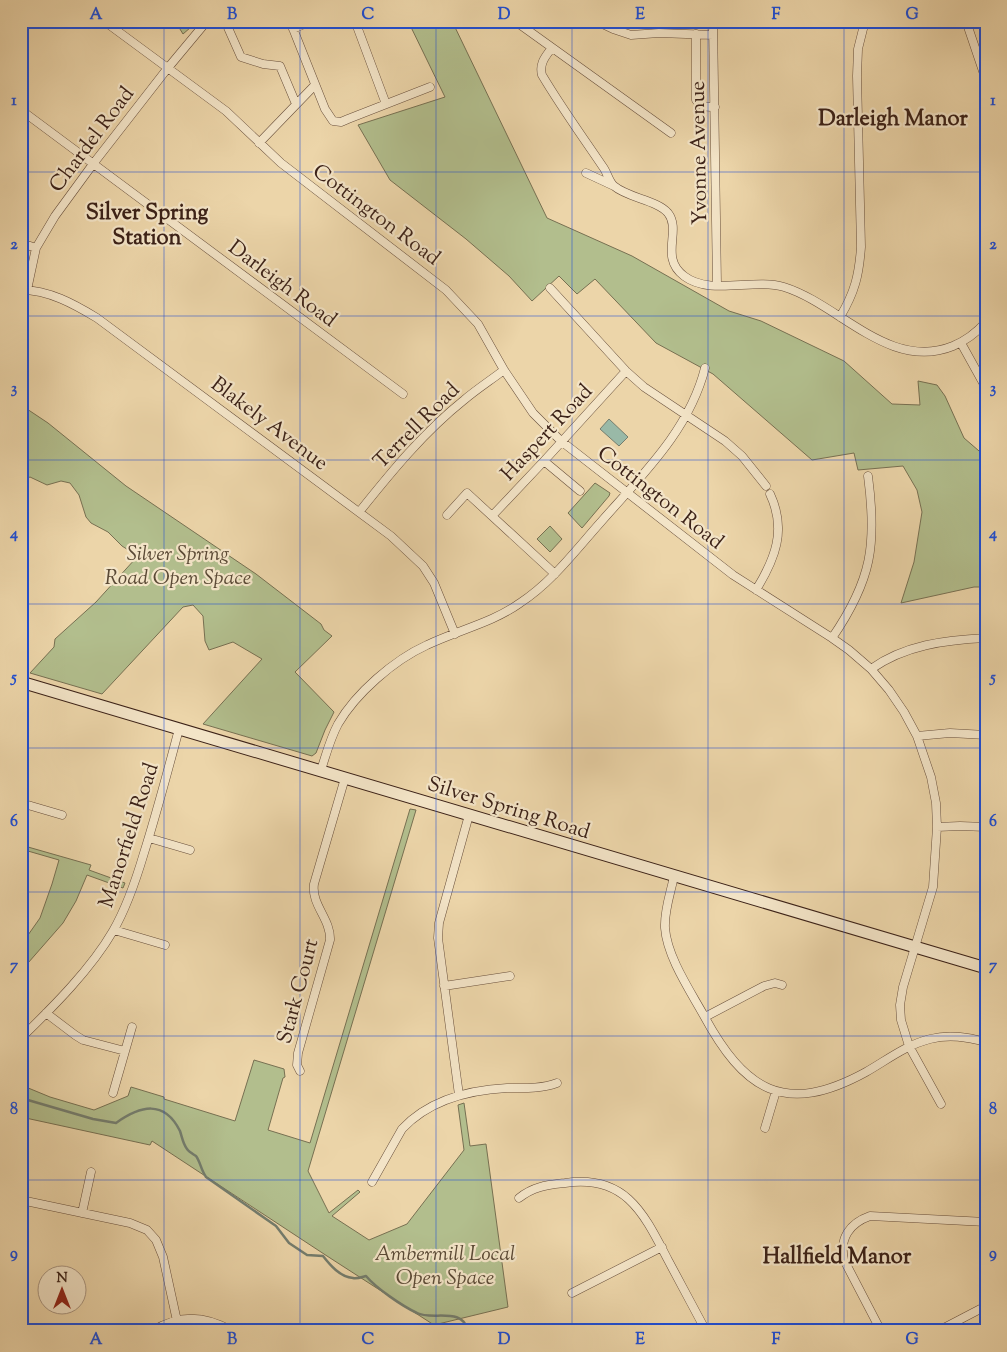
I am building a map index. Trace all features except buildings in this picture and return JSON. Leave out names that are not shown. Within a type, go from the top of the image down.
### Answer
[{"type":"main road","name":"Silver Spring Road","points":[[21,682],[986,968]]},
{"type":"street","name":"Cottington Road","points":[[104,21],[226,111],[281,163],[446,290],[478,324],[504,370],[533,413],[561,441],[710,558],[756,590],[832,638],[872,669],[896,700],[917,736],[933,787],[937,827],[933,887],[904,987],[900,1006],[901,1020],[909,1046],[941,1104]]},
{"type":"street","name":"Chardel Road","points":[[24,290],[36,248],[55,216],[167,69],[208,21]]},
{"type":"street","points":[[225,21],[241,57],[263,64],[280,66],[296,104]]},
{"type":"street","points":[[312,21],[291,25],[328,116],[336,122],[430,87]]},
{"type":"street","points":[[355,21],[386,104]]},
{"type":"street","points":[[515,21],[671,133]]},
{"type":"street","points":[[596,21],[631,35],[659,33],[714,34]]},
{"type":"street","name":"Yvonne Avenue","points":[[713,21],[717,285]]},
{"type":"street","points":[[840,317],[853,292],[859,270],[861,247],[857,76],[858,49],[865,21]]},
{"type":"street","points":[[905,21],[921,24],[941,21]]},
{"type":"street","points":[[966,21],[986,80]]},
{"type":"street","points":[[696,34],[696,100],[704,107],[715,107]]},
{"type":"street","points":[[551,48],[543,62],[542,75],[614,186]]},
{"type":"street","points":[[260,143],[315,84]]},
{"type":"street","name":"Darleigh Road","points":[[21,110],[403,394]]},
{"type":"street","points":[[586,173],[664,210],[670,216],[672,223],[671,255],[677,270],[697,284],[757,284],[783,287],[801,294],[896,348],[906,350],[931,352],[944,350],[961,342],[979,330],[986,322]]},
{"type":"street","points":[[21,243],[36,248]]},
{"type":"street","points":[[550,288],[626,371],[644,387],[725,441],[742,456],[766,486]]},
{"type":"street","name":"Blakely Avenue","points":[[24,290],[63,299],[97,318],[360,511],[402,545],[423,566],[434,583],[455,634]]},
{"type":"street","points":[[961,342],[986,388]]},
{"type":"street","points":[[321,770],[338,725],[360,696],[386,671],[427,645],[479,625],[520,604],[555,574],[662,452],[687,416],[695,400],[705,368]]},
{"type":"street","name":"Terrell Road","points":[[360,511],[394,468],[419,442],[464,399],[504,370]]},
{"type":"street","name":"Haspert Road","points":[[492,516],[626,371]]},
{"type":"street","points":[[544,461],[580,491]]},
{"type":"street","points":[[832,638],[855,601],[866,574],[873,527],[868,476]]},
{"type":"street","points":[[447,515],[467,493],[555,574]]},
{"type":"street","points":[[756,590],[774,558],[777,540],[777,513],[770,494]]},
{"type":"street","points":[[872,669],[884,660],[910,648],[986,638]]},
{"type":"street","name":"Manorfield Road","points":[[21,1038],[85,970],[114,930],[129,897],[149,838],[180,729]]},
{"type":"street","points":[[917,736],[950,733],[986,735]]},
{"type":"street","name":"Stark Court","points":[[300,1071],[297,1065],[298,1053],[330,940],[327,922],[314,896],[314,884],[345,778]]},
{"type":"street","points":[[21,816],[23,803],[62,815]]},
{"type":"street","points":[[459,1095],[438,949],[438,931],[469,814]]},
{"type":"street","points":[[937,827],[986,827]]},
{"type":"street","points":[[149,838],[190,850]]},
{"type":"street","points":[[674,876],[665,926],[666,936],[681,974],[724,1050],[743,1072],[762,1085],[776,1091],[806,1094],[829,1089],[867,1072],[909,1046],[929,1039],[944,1036],[963,1037],[986,1042]]},
{"type":"street","points":[[114,930],[165,945]]},
{"type":"street","points":[[444,986],[510,976]]},
{"type":"street","points":[[705,1017],[764,986],[774,983],[782,985]]},
{"type":"street","points":[[46,1013],[83,1040],[125,1051]]},
{"type":"street","points":[[113,1093],[132,1027]]},
{"type":"street","points":[[372,1182],[396,1138],[409,1122],[442,1101],[459,1095],[490,1089],[546,1086],[557,1083]]},
{"type":"street","points":[[765,1128],[776,1091]]},
{"type":"street","points":[[82,1213],[91,1172]]},
{"type":"street","points":[[519,1198],[537,1187],[575,1182],[603,1185],[625,1196],[645,1216],[706,1331]]},
{"type":"street","points":[[21,1200],[130,1222],[151,1234],[156,1240],[163,1257],[177,1321]]},
{"type":"street","points":[[881,1331],[844,1260],[843,1246],[850,1228],[862,1219],[870,1216],[986,1222]]},
{"type":"street","points":[[572,1293],[662,1247]]},
{"type":"street","points":[[938,1331],[986,1306]]},
{"type":"street","points":[[153,1331],[189,1318],[211,1320],[232,1331]]},
{"type":"green space","points":[[175,21],[198,21],[183,34]]},
{"type":"green space","points":[[408,21],[452,21],[547,218],[632,256],[729,311],[761,321],[844,361],[892,404],[920,405],[918,381],[937,385],[945,396],[964,438],[986,457],[986,587],[974,587],[901,603],[914,562],[922,512],[917,490],[903,466],[858,470],[854,453],[812,460],[713,374],[656,343],[595,279],[577,294],[559,276],[532,301],[509,276],[466,239],[390,180],[358,125],[445,97]]},
{"type":"green space","name":"Silver Spring Road Open Space","points":[[21,405],[48,423],[126,486],[256,574],[321,624],[324,630],[332,636],[295,672],[334,712],[316,753],[312,756],[203,724],[262,659],[233,642],[209,650],[205,641],[203,616],[193,605],[183,607],[102,694],[30,673],[54,647],[55,639],[96,602],[136,558],[133,553],[122,546],[108,532],[91,523],[86,517],[79,495],[70,483],[61,481],[47,485],[30,477],[21,481]]},
{"type":"green space","points":[[595,483],[610,493],[582,528],[568,513]]},
{"type":"green space","points":[[550,526],[562,539],[550,552],[537,539]]},
{"type":"green space","name":"Ambermill Local Open Space","points":[[410,809],[416,810],[308,1171],[329,1213],[358,1190],[360,1192],[332,1216],[369,1240],[407,1224],[464,1150],[458,1105],[464,1103],[470,1146],[486,1144],[508,1307],[434,1325],[152,1141],[150,1145],[21,1117],[21,1085],[50,1097],[94,1110],[128,1096],[131,1087],[235,1121],[254,1060],[284,1069],[285,1077],[283,1078],[268,1130],[310,1143]]},
{"type":"green space","points":[[21,845],[91,865],[89,870],[125,883],[123,888],[87,875],[76,901],[63,923],[21,971],[21,945],[40,918],[59,860],[21,849]]},
{"type":"shaded area","points":[[609,419],[628,437],[619,446],[600,429]]},
{"type":"waterway","points":[[21,1098],[93,1119],[116,1123],[125,1117],[143,1110],[159,1110],[167,1114],[180,1131],[186,1147],[196,1156],[206,1177],[276,1226],[289,1243],[307,1255],[323,1256],[332,1267],[348,1277],[360,1278],[366,1276],[376,1286],[417,1313],[431,1316],[454,1316],[465,1323],[468,1331]]},
{"type":"district","name":"Darleigh Manor","points":[[893,117]]},
{"type":"district","name":"Silver Spring Station","points":[[147,224]]},
{"type":"district","name":"Hallfield Manor","points":[[837,1255]]}]
